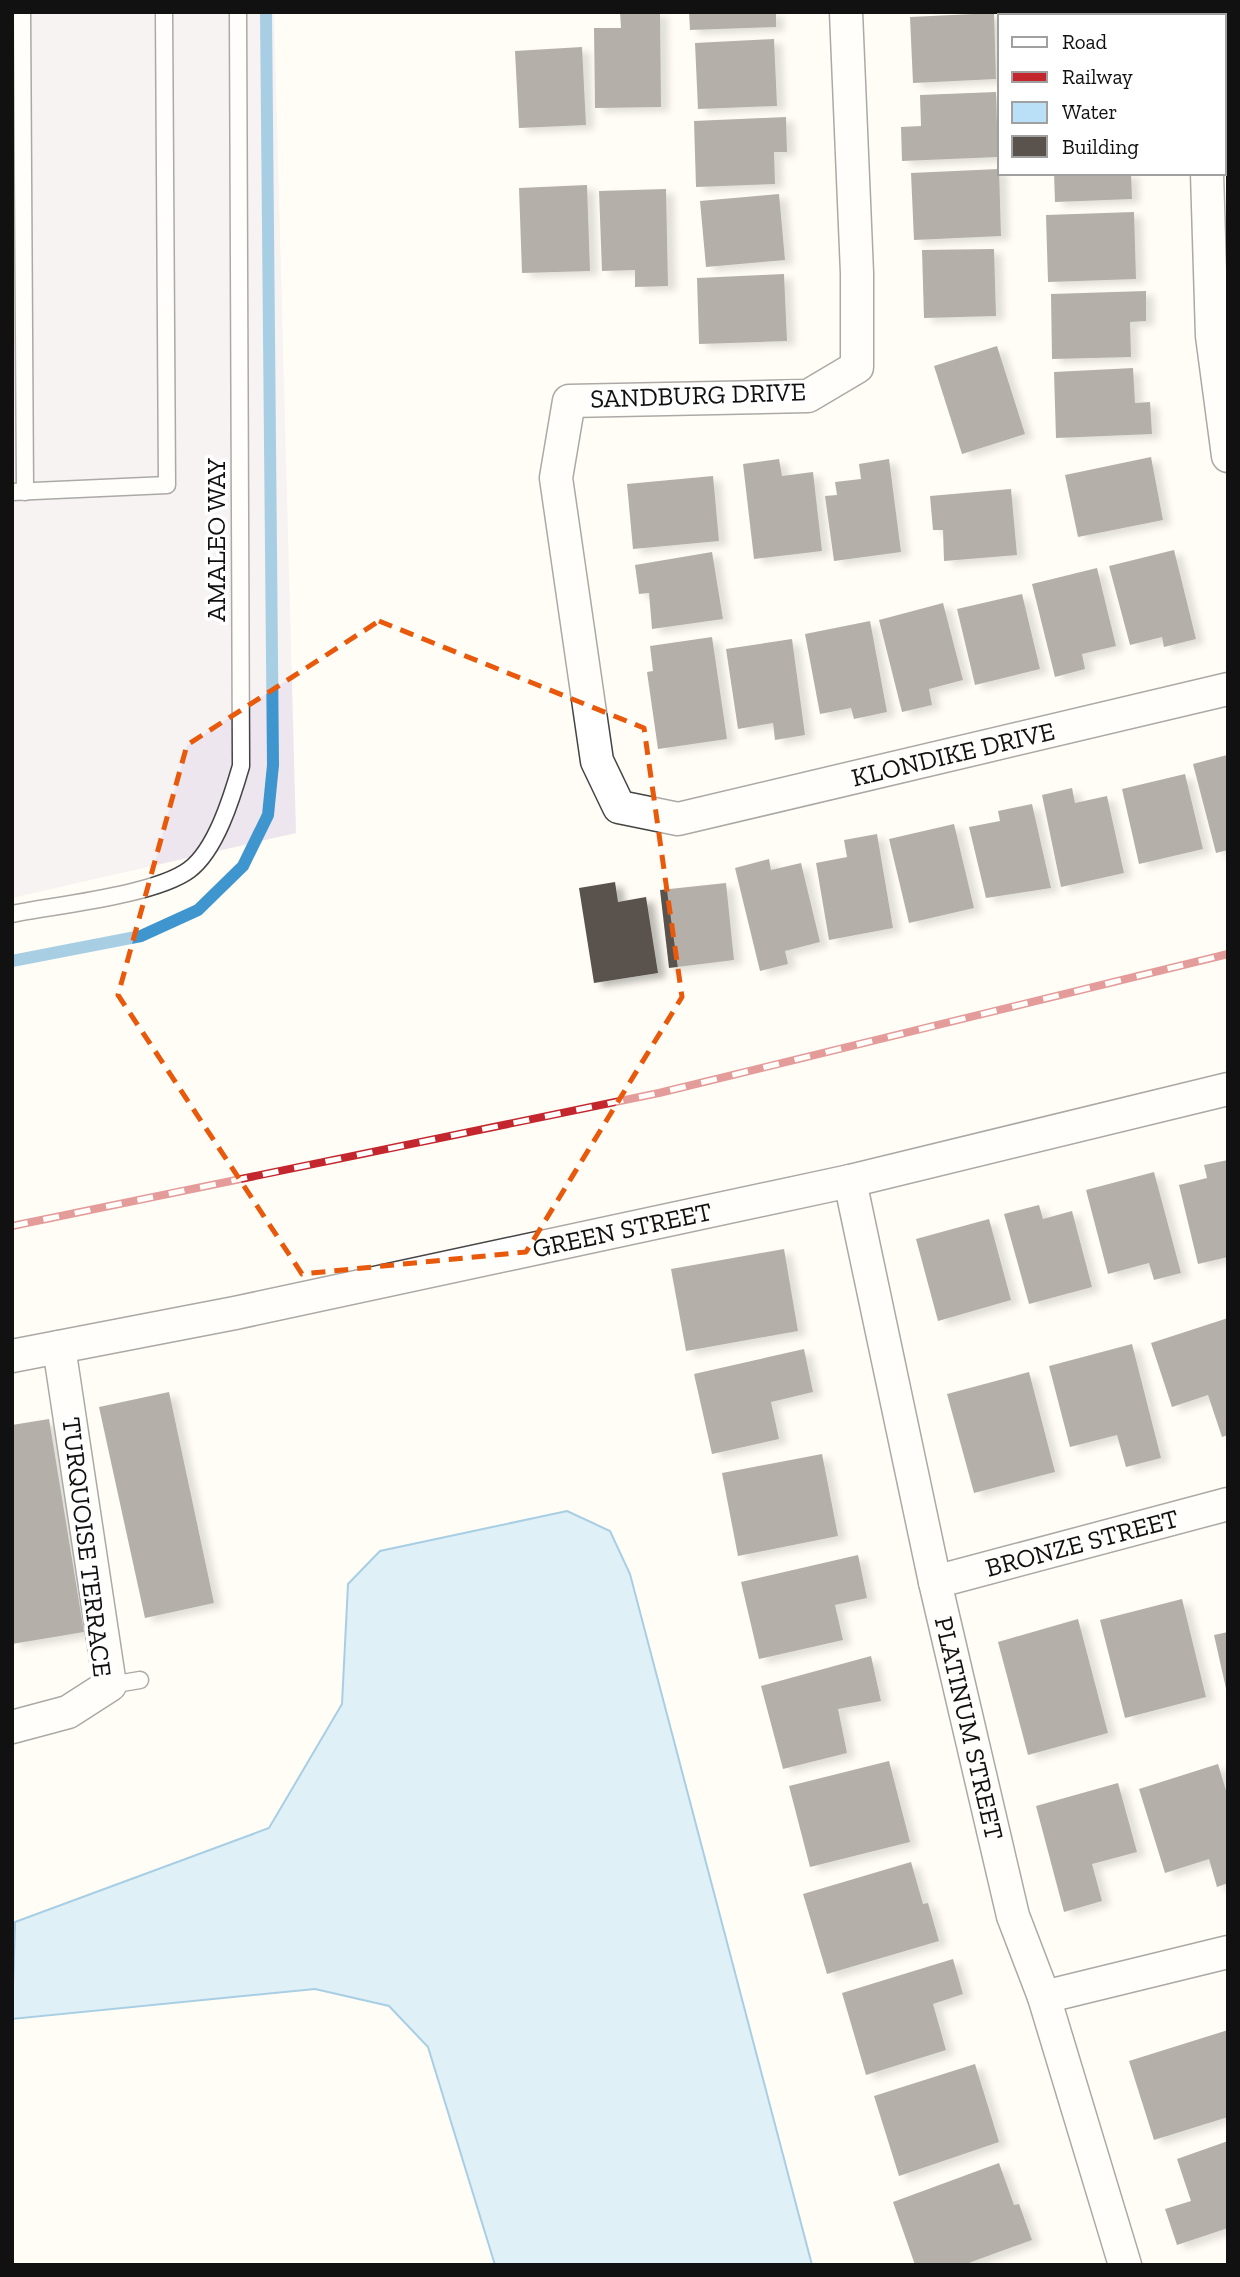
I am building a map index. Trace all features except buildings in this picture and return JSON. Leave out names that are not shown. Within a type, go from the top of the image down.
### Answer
[{"type":"street","name":"SANDBURG DRIVE","points":[[678,819],[619,807],[597,761],[556,478],[569,401],[808,396],[857,366],[857,273],[846,12]]},
{"type":"street","points":[[1207,175],[1212,336],[1228,456]]},
{"type":"street","name":"KLONDIKE DRIVE","points":[[678,819],[1228,689]]},
{"type":"street","name":"GREEN STREET","points":[[12,1356],[235,1313],[850,1181],[1228,1089]]},
{"type":"street","name":"PLATINUM STREET","points":[[850,1181],[935,1582],[1013,1916],[1044,1997],[1125,2265]]},
{"type":"street","name":"TURQUOISE TERRACE","points":[[12,1727],[68,1712],[125,1682],[59,1347]]},
{"type":"street","name":"BRONZE STREET","points":[[935,1582],[1228,1504]]},
{"type":"street","points":[[1044,1997],[1228,1952]]},
{"type":"lane","points":[[22,12],[19,492],[167,485],[164,12]]},
{"type":"lane","name":"AMALEO WAY","points":[[12,914],[164,885],[191,869],[225,821],[241,766],[239,12]]},
{"type":"highlighted area","points":[[379,621],[644,728],[682,997],[526,1252],[302,1274],[118,995],[187,745]]},
{"type":"shaded area","points":[[12,12],[274,12],[296,833],[12,898]]},
{"type":"water","points":[[567,1511],[610,1531],[630,1574],[812,2265],[495,2265],[428,2047],[389,2006],[315,1989],[12,2019],[15,1922],[269,1828],[342,1704],[348,1584],[380,1551]]},
{"type":"waterway","points":[[12,961],[141,936],[198,910],[243,866],[268,815],[273,765],[266,12]]},
{"type":"railway","points":[[12,1226],[659,1093],[1228,954]]}]
